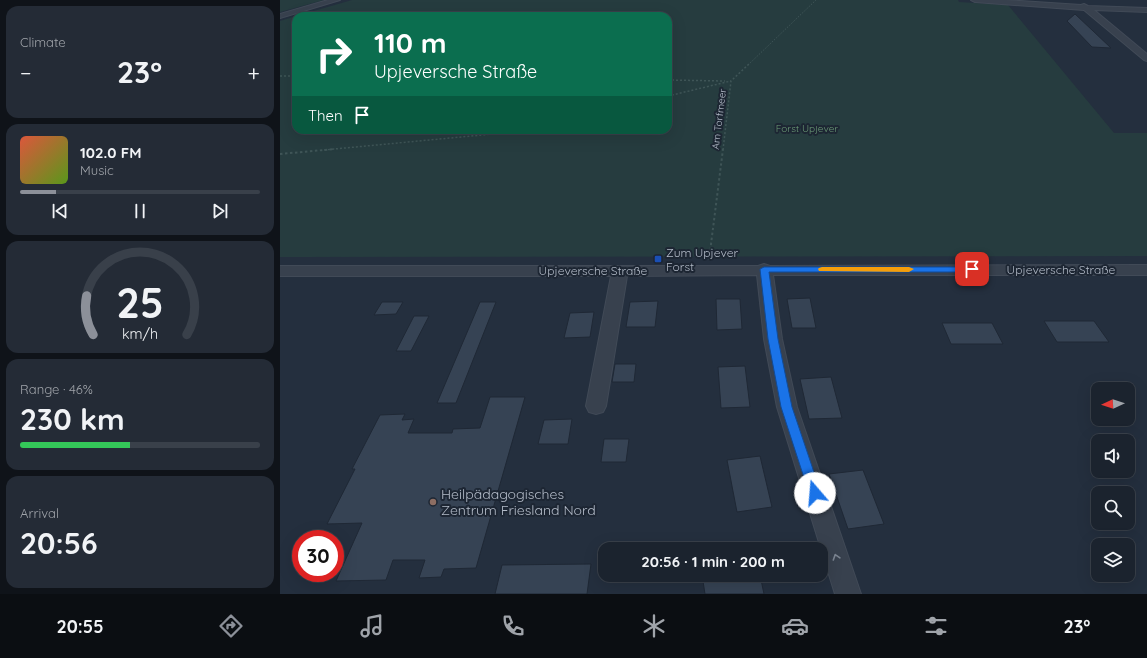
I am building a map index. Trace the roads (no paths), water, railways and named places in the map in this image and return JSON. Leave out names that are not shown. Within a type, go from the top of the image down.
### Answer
[{"type":"street","points":[[294,12],[336,0]]},
{"type":"street","points":[[975,0],[1086,8],[1147,10]]},
{"type":"street","points":[[1078,0],[1146,57]]},
{"type":"street","points":[[280,16],[292,13]]},
{"type":"street","points":[[764,269],[773,339],[787,407],[848,594]]},
{"type":"street","name":"Upjeversche Straße","points":[[280,272],[764,269],[1147,270]]},
{"type":"street","points":[[596,406],[620,270]]},
{"type":"place","name":"Zum Upjever Forst","points":[[658,259]]},
{"type":"place","name":"Heilpädagogisches Zentrum Friesland Nord","points":[[433,502]]},
{"type":"park label","name":"Forst Upjever","points":[[807,128]]}]
